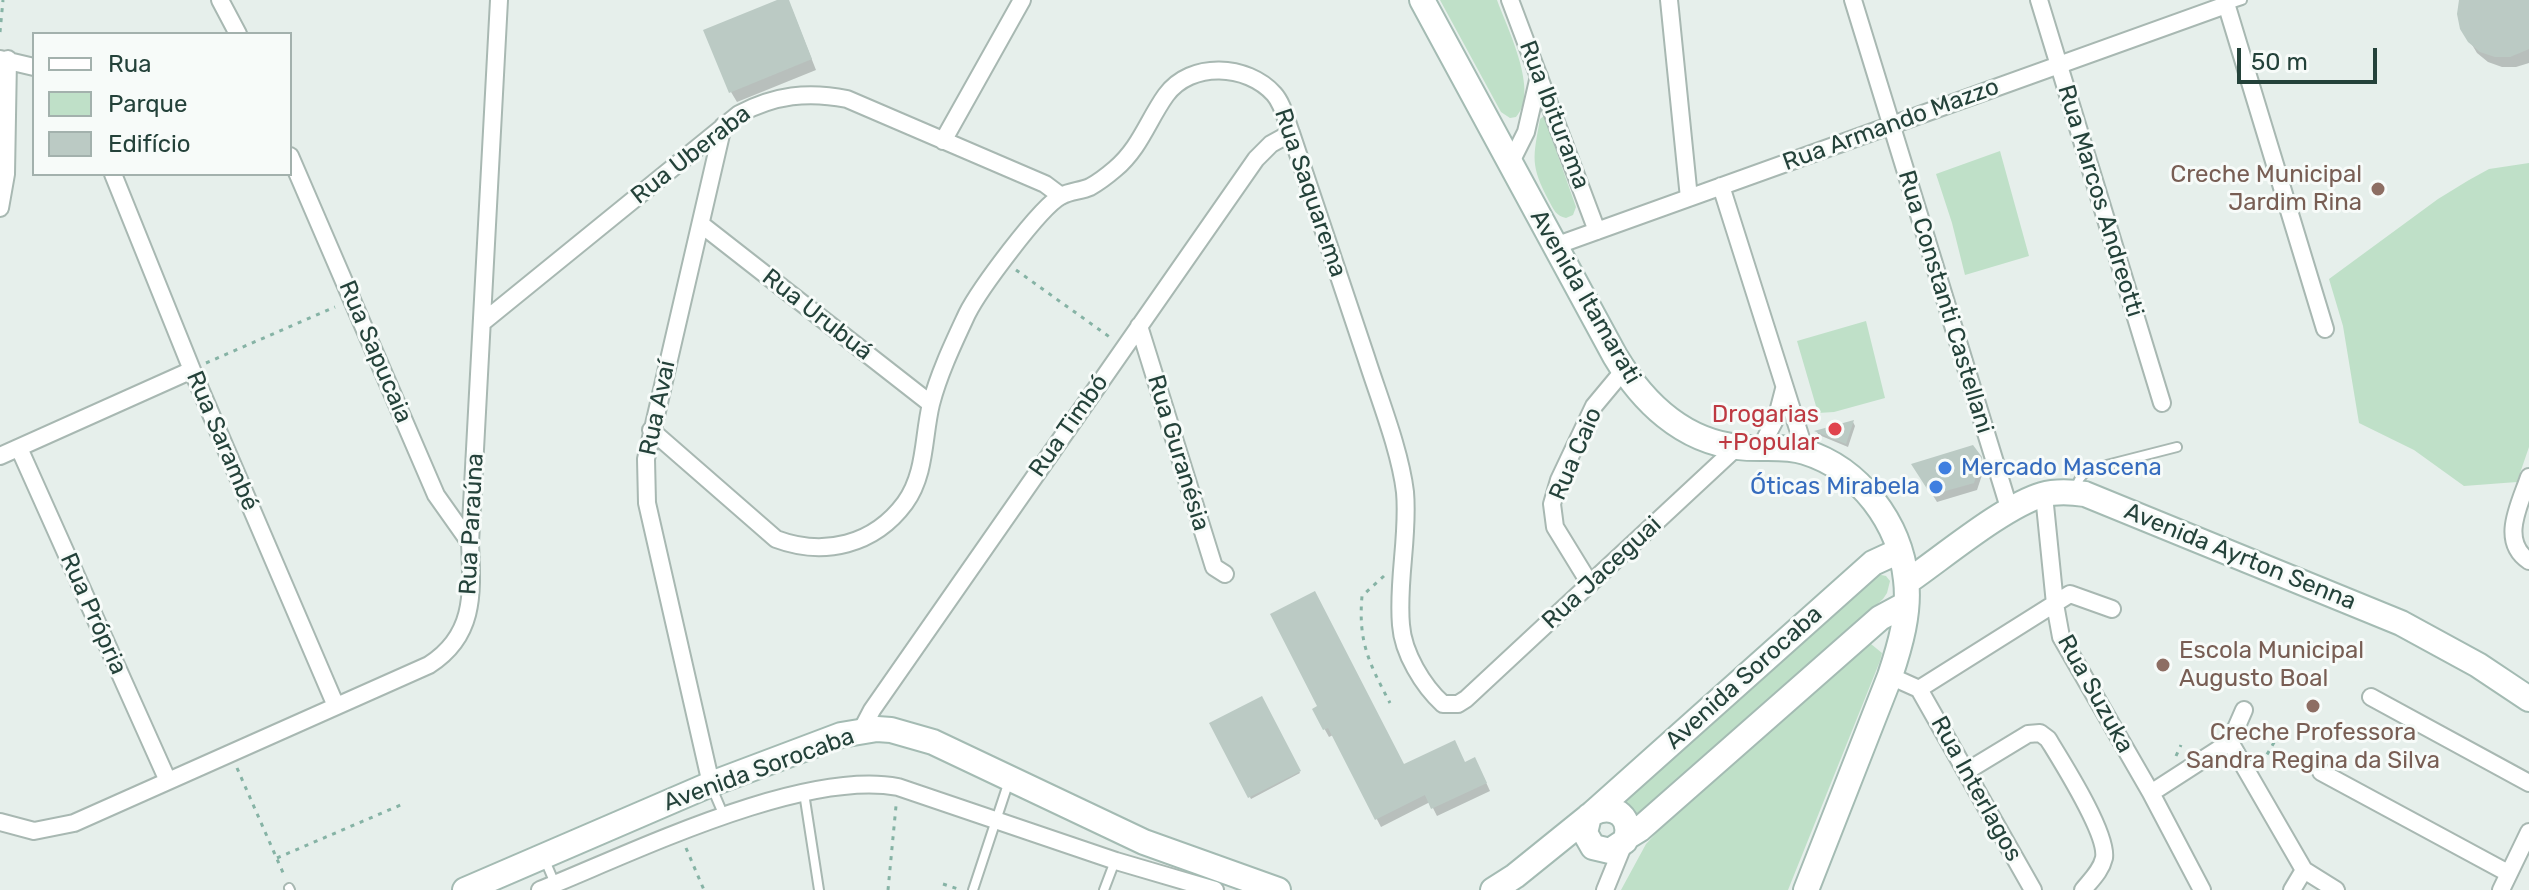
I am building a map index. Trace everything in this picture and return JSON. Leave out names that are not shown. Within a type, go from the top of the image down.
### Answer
[{"type":"street","points":[[220,0],[235,28]]},
{"type":"street","points":[[235,28],[236,0]]},
{"type":"street","name":"Rua Paraúna","points":[[0,822],[34,831],[74,823],[429,665],[452,647],[468,613],[471,582],[470,543],[499,0]]},
{"type":"street","points":[[943,141],[1022,0]]},
{"type":"street","name":"Avenida Itamarati","points":[[1422,0],[1624,370],[1655,409],[1692,433],[1749,447],[1805,451],[1861,484],[1888,523],[1899,551],[1906,593]]},
{"type":"street","name":"Rua Ibiturama","points":[[1510,0],[1597,231]]},
{"type":"street","points":[[1669,0],[1689,198]]},
{"type":"street","name":"Rua Constanti Castellani","points":[[1853,0],[2010,511]]},
{"type":"street","name":"Rua Marcos Andreotti","points":[[2039,0],[2162,403]]},
{"type":"street","points":[[2231,2],[2325,329]]},
{"type":"street","name":"Rua Armando Mazzo","points":[[1555,246],[2231,2]]},
{"type":"street","points":[[0,208],[6,174],[4,59],[32,66]]},
{"type":"street","name":"Rua Saquarema","points":[[651,430],[776,539],[797,547],[851,545],[879,528],[906,502],[923,460],[931,404],[976,296],[1047,208],[1061,196],[1090,187],[1114,170],[1135,149],[1166,95],[1188,76],[1229,71],[1249,76],[1261,83],[1280,104],[1400,467],[1405,492],[1401,626],[1413,661],[1428,687],[1443,704],[1458,704],[1466,699]]},
{"type":"street","points":[[1510,164],[1526,132],[1539,76]]},
{"type":"street","name":"Rua Uberaba","points":[[483,322],[723,126],[760,103],[782,97],[816,94],[856,102],[1045,184],[1061,196]]},
{"type":"street","name":"Rua Avaí","points":[[711,784],[647,503],[646,459],[723,126]]},
{"type":"street","name":"Rua Timbó","points":[[861,731],[872,710],[1256,159],[1271,144],[1291,133]]},
{"type":"street","name":"Rua Sapucaia","points":[[292,161],[436,495],[470,543]]},
{"type":"street","name":"Rua Sarambé","points":[[114,176],[192,370],[336,706]]},
{"type":"street","points":[[1721,186],[1805,451]]},
{"type":"street","name":"Rua Urubuá","points":[[702,225],[931,404]]},
{"type":"street","name":"Rua Guranésia","points":[[1139,326],[1214,567],[1225,574]]},
{"type":"street","points":[[0,456],[192,370]]},
{"type":"street","name":"Rua Caio","points":[[1590,584],[1555,527],[1552,504],[1559,480],[1594,406],[1624,370]]},
{"type":"street","points":[[1749,447],[1777,416],[1784,388]]},
{"type":"street","name":"Rua Jaceguai","points":[[1466,699],[1590,584],[1749,447]]},
{"type":"street","name":"Rua Própria","points":[[19,448],[168,781]]},
{"type":"street","points":[[2529,477],[2512,537],[2518,551],[2529,561]]},
{"type":"street","name":"Avenida Ayrton Senna","points":[[1906,593],[2010,511],[2044,495],[2073,492],[2097,498],[2401,623],[2478,665],[2529,699]]},
{"type":"street","name":"Rua Suzuka","points":[[2044,495],[2061,637],[2151,793],[2202,890]]},
{"type":"street","name":"Avenida Sorocaba","points":[[1493,890],[1591,815],[1873,563],[1899,551]]},
{"type":"street","points":[[1806,890],[1890,676],[1901,641],[1906,593]]},
{"type":"street","name":"Avenida Sorocaba","points":[[1626,839],[1906,593]]},
{"type":"street","points":[[1890,676],[1919,689],[2070,594],[2112,609]]},
{"type":"street","name":"Rua Interlagos","points":[[1919,689],[2033,890]]},
{"type":"street","points":[[2371,697],[2529,783]]},
{"type":"street","points":[[2151,793],[2230,742],[2244,710]]},
{"type":"street","name":"Avenida Sorocaba","points":[[465,890],[711,784],[823,741],[861,731],[891,730],[916,736],[1144,842],[1278,890]]},
{"type":"street","points":[[1967,771],[2028,734],[2040,733],[2048,739],[2104,844],[2100,867],[2083,890]]},
{"type":"street","points":[[2230,742],[2304,870],[2336,890]]},
{"type":"street","points":[[2321,772],[2508,873]]},
{"type":"street","name":"Avenida Sorocaba","points":[[551,888],[724,817],[804,793],[861,783],[898,787],[1116,861],[1215,890]]},
{"type":"street","points":[[1604,808],[1620,813],[1627,822],[1626,839],[1605,890],[1603,870],[1595,848],[1585,833],[1591,815],[1604,808]]},
{"type":"street","points":[[2501,890],[2529,832]]},
{"type":"street","points":[[1595,848],[1610,851],[1626,839]]},
{"type":"street","name":"Avenida Sorocaba","points":[[1543,854],[1574,845],[1595,848]]},
{"type":"street","points":[[2292,890],[2304,870]]},
{"type":"lane","points":[[2073,492],[2087,470],[2177,447]]},
{"type":"lane","points":[[973,890],[1010,779]]},
{"type":"lane","points":[[711,784],[724,817]]},
{"type":"lane","points":[[804,793],[819,890]]},
{"type":"lane","points":[[543,857],[551,888]]},
{"type":"lane","points":[[1104,890],[1116,861]]},
{"type":"path","points":[[0,32],[3,0]]},
{"type":"path","points":[[1003,261],[1124,348]]},
{"type":"path","points":[[192,370],[352,300]]},
{"type":"path","points":[[1390,703],[1363,645],[1360,624],[1362,596],[1373,584],[1404,563]]},
{"type":"path","points":[[2252,780],[2286,722]]},
{"type":"path","points":[[2175,758],[2181,745]]},
{"type":"path","points":[[231,753],[290,889]]},
{"type":"path","points":[[888,890],[898,787]]},
{"type":"path","points":[[277,858],[403,804]]},
{"type":"path","points":[[680,833],[704,890]]},
{"type":"path","points":[[943,884],[961,890]]},
{"type":"green space","points":[[1440,0],[1497,0],[1523,76],[1525,92],[1516,117],[1510,118],[1501,112]]},
{"type":"green space","points":[[1544,116],[1576,207],[1573,215],[1566,218],[1554,210],[1536,170],[1536,143],[1540,119]]},
{"type":"green space","points":[[2000,151],[2029,256],[1965,275],[1936,174]]},
{"type":"green space","points":[[2529,163],[2529,447],[2517,482],[2464,486],[2414,450],[2359,423],[2343,326],[2329,279],[2469,180],[2489,169]]},
{"type":"green space","points":[[1866,321],[1885,398],[1834,412],[1818,413],[1797,341]]},
{"type":"green space","points":[[1877,574],[1886,576],[1890,581],[1883,599],[1634,821],[1618,803]]},
{"type":"green space","points":[[1871,644],[1882,653],[1880,661],[1788,890],[1621,890],[1646,844],[1673,815],[1860,647]]},
{"type":"building","points":[[777,0],[789,0],[812,59],[729,93],[703,30]]},
{"type":"building","points":[[2459,0],[2529,0],[2529,49],[2510,57],[2495,57],[2480,52],[2468,42],[2460,29],[2457,14]]},
{"type":"building","name":"Drogarias +Popular","points":[[1854,420],[1846,444],[1814,431]]},
{"type":"building","points":[[1973,445],[1982,457],[1974,483],[1931,495],[1911,464]]},
{"type":"building","points":[[1315,591],[1404,764],[1455,740],[1465,762],[1475,757],[1487,783],[1431,809],[1425,795],[1375,820],[1328,728],[1323,730],[1312,709],[1317,706],[1270,614]]},
{"type":"building","points":[[1262,696],[1301,771],[1248,798],[1209,723]]},
{"type":"place","name":"Creche Municipal Jardim Rina","points":[[2378,189]]},
{"type":"place","name":"Drogarias +Popular","points":[[1835,429]]},
{"type":"place","name":"Mercado Mascena","points":[[1945,468]]},
{"type":"place","name":"Óticas Mirabela","points":[[1936,487]]},
{"type":"place","name":"Escola Municipal Augusto Boal","points":[[2163,665]]},
{"type":"place","name":"Creche Professora Sandra Regina da Silva","points":[[2313,706]]}]
